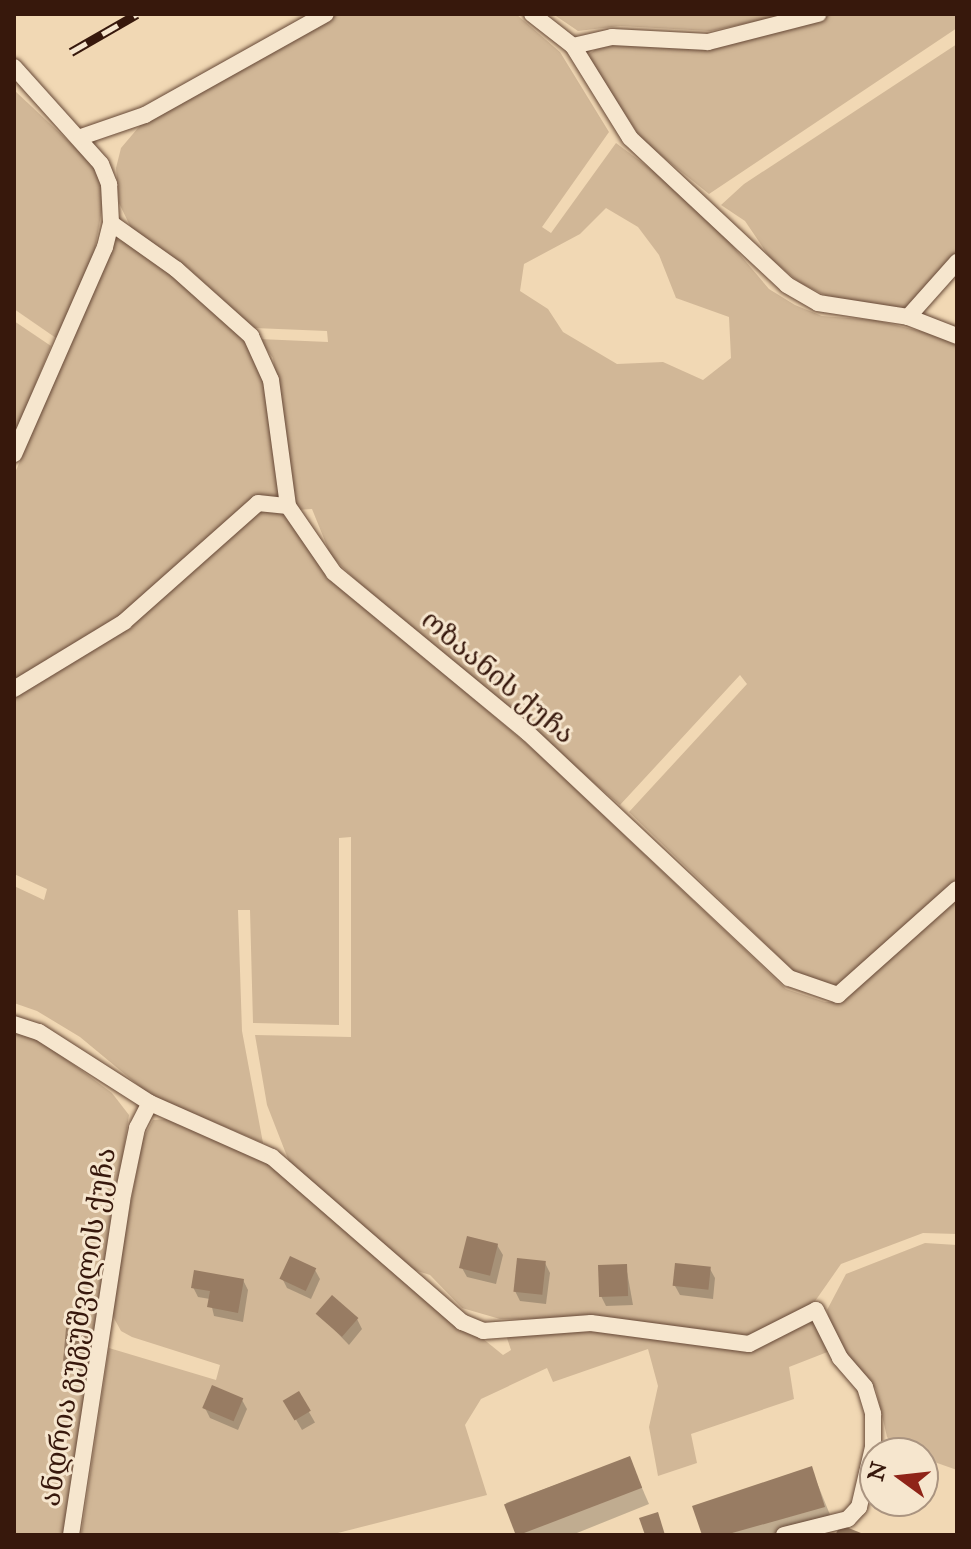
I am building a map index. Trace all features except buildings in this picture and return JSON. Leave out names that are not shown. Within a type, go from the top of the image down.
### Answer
[{"type":"street","points":[[81,137],[145,115],[326,14]]},
{"type":"street","points":[[532,14],[573,46],[630,138],[787,285],[818,303],[908,317],[957,336]]},
{"type":"street","points":[[573,46],[612,37],[708,42],[818,14]]},
{"type":"street","points":[[14,67],[81,137],[109,184],[111,223],[91,282],[14,454]]},
{"type":"street","name":"ოზაანის ქუჩა","points":[[111,223],[176,269],[251,336],[271,380],[288,506],[334,573],[528,733],[802,987],[838,995],[853,987],[957,889]]},
{"type":"street","points":[[908,317],[957,262]]},
{"type":"street","points":[[14,689],[124,622],[258,503],[288,506]]},
{"type":"street","points":[[14,1024],[39,1032],[150,1103],[272,1157],[462,1322],[483,1331],[591,1323],[749,1344],[816,1310],[840,1358],[865,1387],[873,1414],[873,1447],[859,1507],[848,1519],[784,1535]]},
{"type":"street","name":"ანდრია გუგუშვილის ქუჩა","points":[[71,1535],[137,1128],[150,1103]]},
{"type":"shaded area","points":[[335,14],[516,14],[560,52],[609,132],[542,227],[551,233],[616,143],[696,203],[769,289],[795,305],[822,316],[875,320],[936,335],[957,346],[957,882],[834,988],[800,977],[629,812],[747,684],[740,675],[620,805],[357,581],[331,556],[312,509],[296,510],[273,358],[259,339],[328,342],[327,331],[254,328],[187,267],[131,228],[119,203],[116,168],[121,148],[143,122]],"holes":[[[606,208],[638,227],[659,255],[676,298],[729,317],[731,358],[703,380],[663,362],[617,364],[563,332],[548,309],[520,291],[524,264],[580,234]]]},
{"type":"shaded area","points":[[553,14],[791,14],[710,31],[620,26],[578,31]]},
{"type":"shaded area","points":[[830,14],[957,14],[957,28],[709,194],[642,140],[587,56],[602,44],[704,47],[793,29]]},
{"type":"shaded area","points":[[957,44],[957,255],[903,312],[827,296],[800,283],[770,258],[745,221],[721,205],[744,184]]},
{"type":"shaded area","points":[[14,90],[96,167],[105,194],[94,253],[56,338],[14,309]]},
{"type":"shaded area","points":[[116,239],[129,243],[212,307],[260,358],[282,499],[256,496],[134,610],[14,683],[14,475]]},
{"type":"shaded area","points":[[14,321],[51,346],[14,437]]},
{"type":"shaded area","points":[[255,511],[281,512],[340,585],[542,757],[786,989],[825,1002],[843,1002],[957,897],[957,1234],[923,1233],[841,1264],[811,1307],[755,1339],[595,1318],[500,1319],[462,1308],[430,1275],[408,1268],[290,1164],[267,1105],[255,1035],[351,1037],[351,837],[339,838],[339,1025],[253,1023],[250,910],[238,910],[242,1031],[263,1143],[150,1095],[80,1037],[37,1011],[14,1003],[14,886],[44,900],[47,889],[14,874],[14,694],[131,622]]},
{"type":"shaded area","points":[[14,1029],[36,1037],[112,1093],[129,1115],[64,1535],[14,1535]]},
{"type":"shaded area","points":[[168,1119],[263,1160],[503,1355],[511,1350],[506,1335],[593,1329],[729,1347],[817,1320],[830,1351],[789,1367],[794,1399],[691,1434],[697,1463],[658,1476],[649,1427],[658,1386],[648,1349],[553,1382],[547,1368],[481,1399],[465,1425],[487,1495],[330,1535],[81,1535],[109,1348],[216,1380],[220,1365],[132,1337],[121,1331],[110,1311],[143,1139],[153,1120]]},
{"type":"shaded area","points":[[925,1243],[957,1245],[957,1470],[939,1464],[939,1437],[887,1437],[876,1389],[852,1362],[830,1326],[827,1310],[846,1274]]},
{"type":"railway","points":[[71,52],[137,14]]}]
